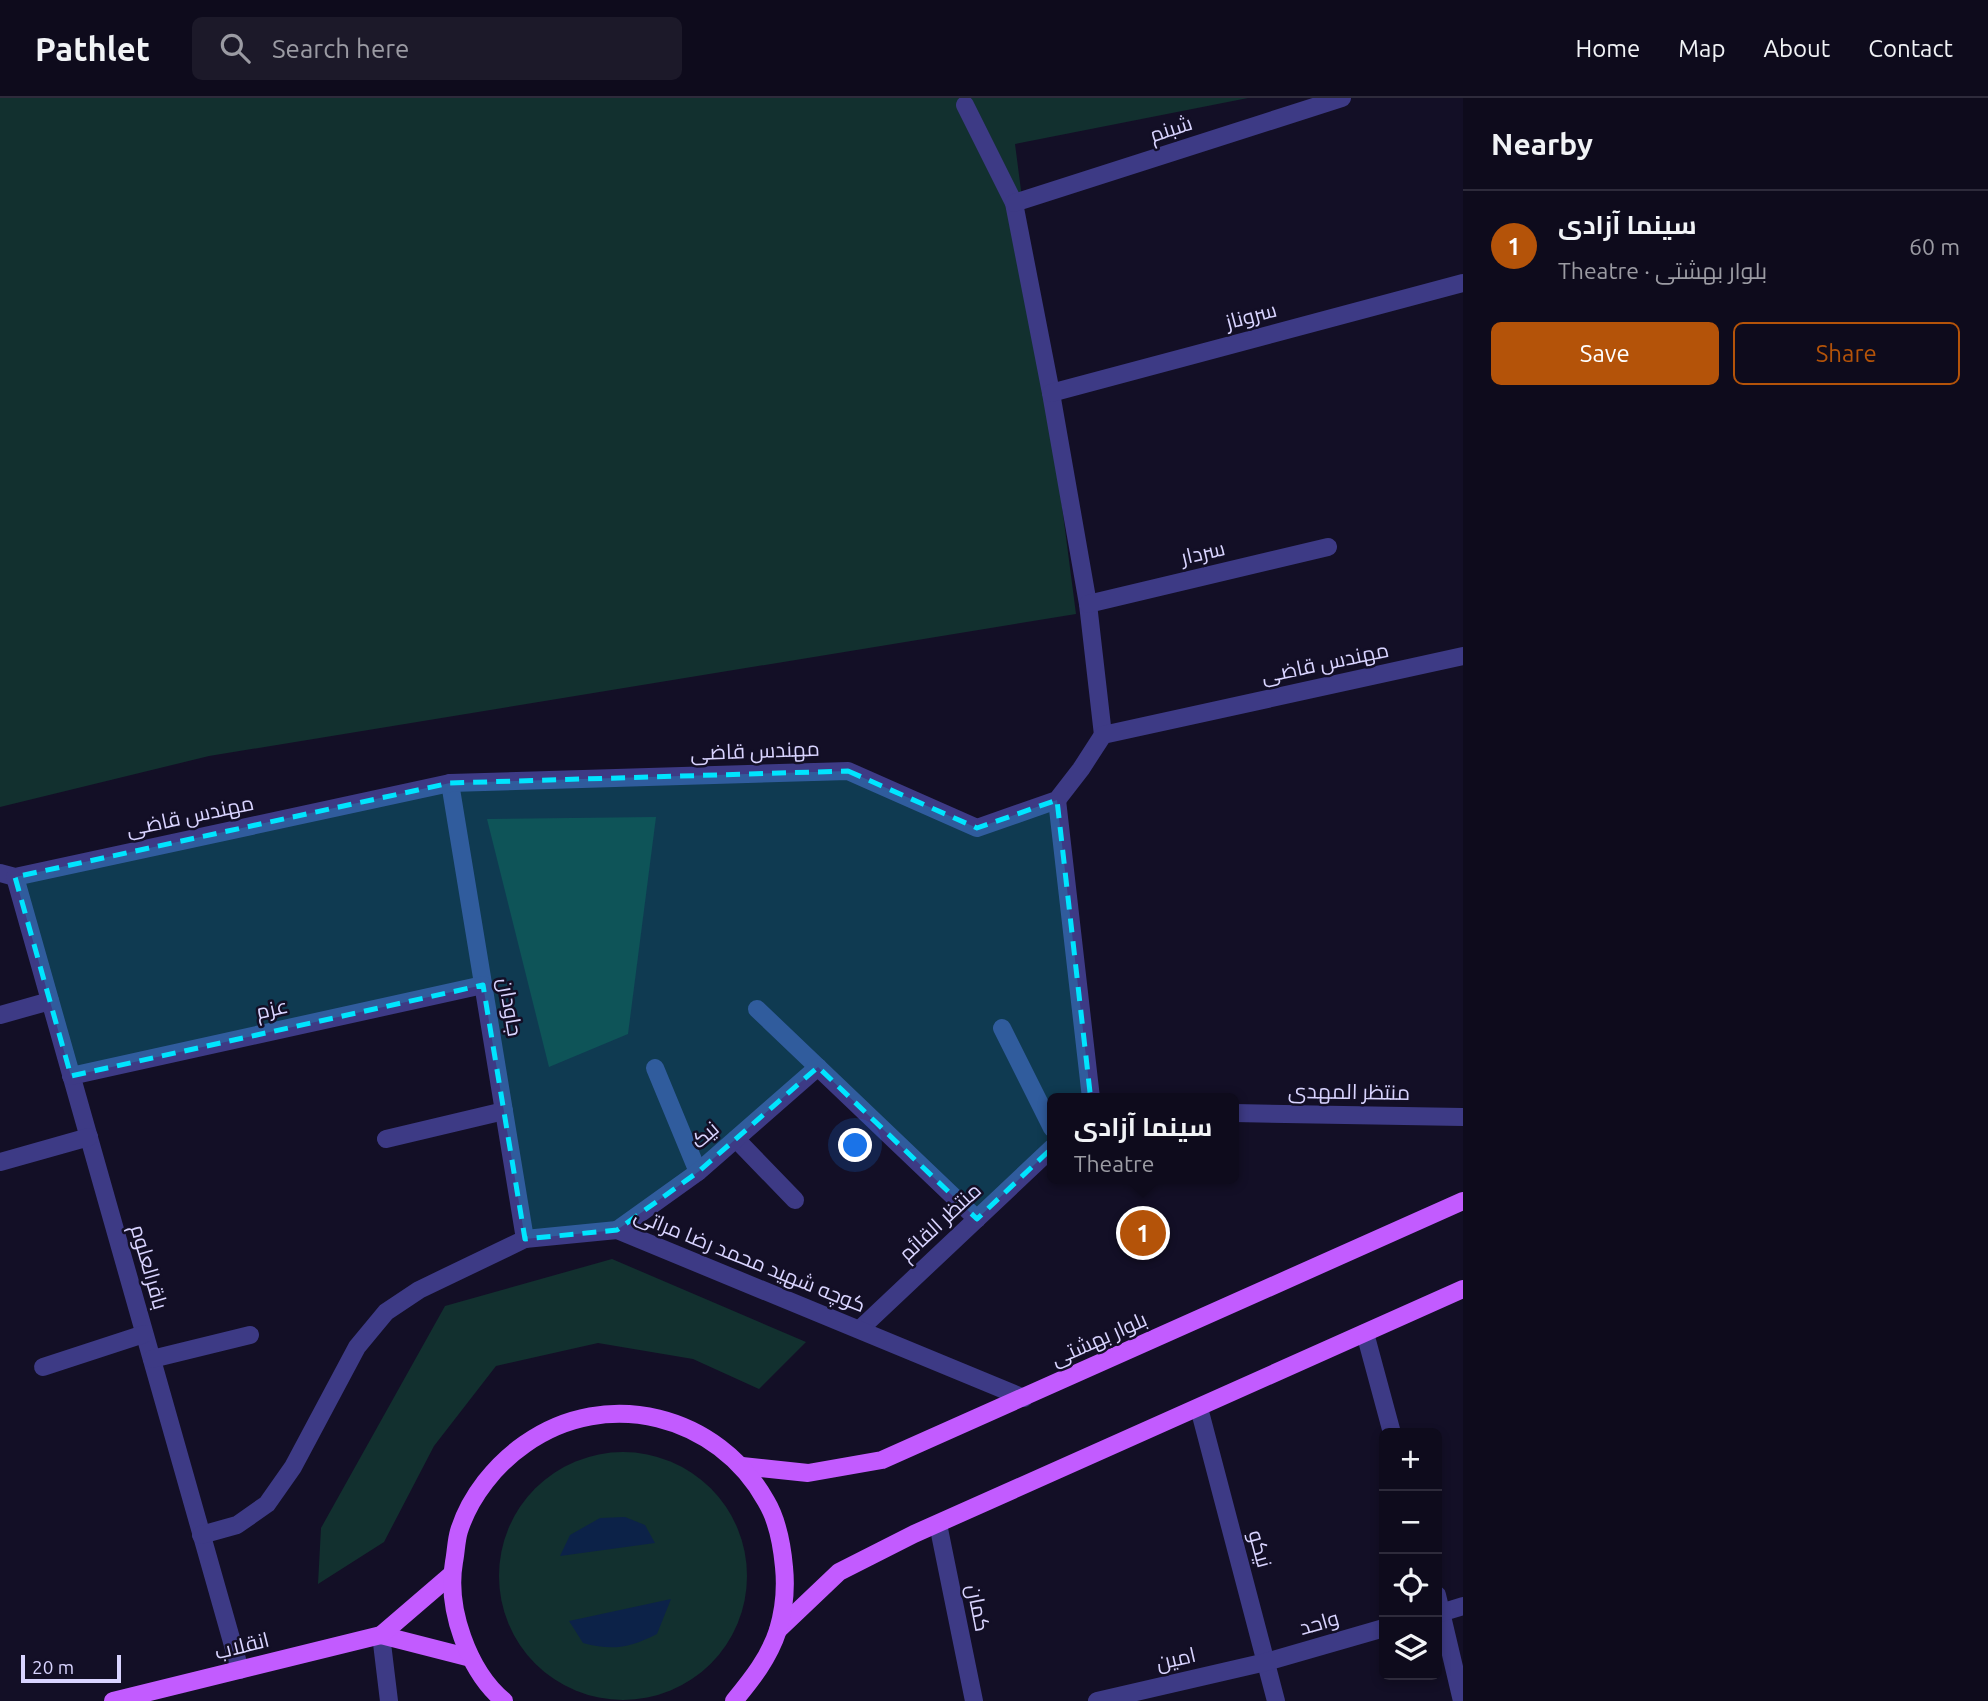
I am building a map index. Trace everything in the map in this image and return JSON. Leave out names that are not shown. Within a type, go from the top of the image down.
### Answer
[{"type":"main road","name":"بلوار بهشتی","points":[[742,1466],[808,1473],[882,1460],[1463,1201]]},
{"type":"main road","points":[[778,1630],[839,1572],[938,1524],[1463,1289]]},
{"type":"main road","points":[[505,1701],[496,1694],[471,1658],[456,1617],[452,1574],[459,1531],[478,1491],[506,1457],[541,1432],[582,1417],[626,1413],[669,1420],[708,1438],[742,1466],[767,1502],[782,1543],[786,1586],[778,1630],[760,1669],[734,1701]]},
{"type":"main road","points":[[382,1635],[452,1574]]},
{"type":"main road","points":[[382,1635],[471,1658]]},
{"type":"main road","name":"انقلاب","points":[[113,1701],[382,1635]]},
{"type":"street","name":"شبنم","points":[[1014,203],[1342,98]]},
{"type":"street","points":[[965,105],[1014,203],[1088,604],[1103,734],[1057,800],[1090,1093]]},
{"type":"street","name":"سروناز","points":[[1051,393],[1463,283]]},
{"type":"street","name":"سردار","points":[[1088,604],[1328,547]]},
{"type":"street","name":"مهندس قاضی","points":[[1103,734],[1463,656]]},
{"type":"street","name":"مهندس قاضی","points":[[7,875],[450,783],[848,771],[977,828],[1057,800]]},
{"type":"street","name":"جاودان","points":[[450,783],[525,1239]]},
{"type":"street","name":"باقرالعلوم","points":[[7,875],[50,1001],[240,1670]]},
{"type":"street","name":"عزم","points":[[71,1076],[483,985]]},
{"type":"street","points":[[0,1015],[50,1001]]},
{"type":"street","points":[[758,1009],[977,1219]]},
{"type":"street","points":[[1002,1028],[1047,1118]]},
{"type":"street","name":"نیک","points":[[617,1230],[698,1172],[818,1067]]},
{"type":"street","points":[[655,1068],[698,1172]]},
{"type":"street","points":[[386,1139],[505,1111]]},
{"type":"street","name":"منتظر المهدی","points":[[1239,1113],[1463,1117]]},
{"type":"street","points":[[0,1162],[89,1137]]},
{"type":"street","points":[[736,1139],[795,1200]]},
{"type":"street","name":"منتظر القائم","points":[[860,1329],[1047,1153]]},
{"type":"street","name":"کوچه شهید محمد رضا مراتی","points":[[201,1535],[237,1525],[267,1504],[293,1467],[357,1347],[386,1312],[419,1290],[525,1239],[617,1230],[1024,1398]]},
{"type":"street","points":[[1364,1334],[1391,1428]]},
{"type":"street","points":[[43,1367],[144,1335]]},
{"type":"street","points":[[152,1359],[250,1335]]},
{"type":"street","name":"نیکو","points":[[1199,1408],[1276,1701]]},
{"type":"street","name":"کمان","points":[[938,1524],[974,1701]]},
{"type":"street","points":[[1442,1607],[1463,1606]]},
{"type":"street","points":[[1441,1617],[1462,1701]]},
{"type":"street","name":"واحد","points":[[1266,1662],[1379,1629]]},
{"type":"street","points":[[382,1635],[389,1701]]},
{"type":"street","name":"امین","points":[[1097,1701],[1266,1662]]},
{"type":"highlighted area","points":[[848,771],[977,828],[1057,800],[1092,1110],[977,1219],[818,1067],[698,1172],[617,1230],[525,1239],[483,985],[71,1076],[15,877],[450,783]]},
{"type":"green space","points":[[0,98],[1248,98],[1015,144],[1076,614],[209,756],[0,807]]},
{"type":"green space","points":[[656,817],[628,1034],[549,1067],[487,819]]},
{"type":"green space","points":[[612,1259],[806,1342],[759,1389],[693,1359],[598,1343],[496,1366],[434,1446],[384,1542],[318,1584],[321,1528],[445,1306]]},
{"type":"green space","points":[[611,1452],[635,1452],[682,1466],[711,1488],[738,1528],[745,1552],[745,1600],[738,1624],[711,1664],[671,1691],[635,1700],[611,1700],[564,1686],[544,1672],[527,1655],[513,1635],[504,1612],[499,1588],[499,1564],[513,1517],[527,1497],[544,1480],[564,1466],[587,1457]]},
{"type":"water","points":[[625,1517],[645,1525],[655,1543],[560,1556],[570,1535],[600,1518]]},
{"type":"water","points":[[671,1599],[657,1634],[629,1645],[603,1647],[583,1643],[569,1621]]},
{"type":"place","name":"سینما آزادی","points":[[1143,1233]]}]
